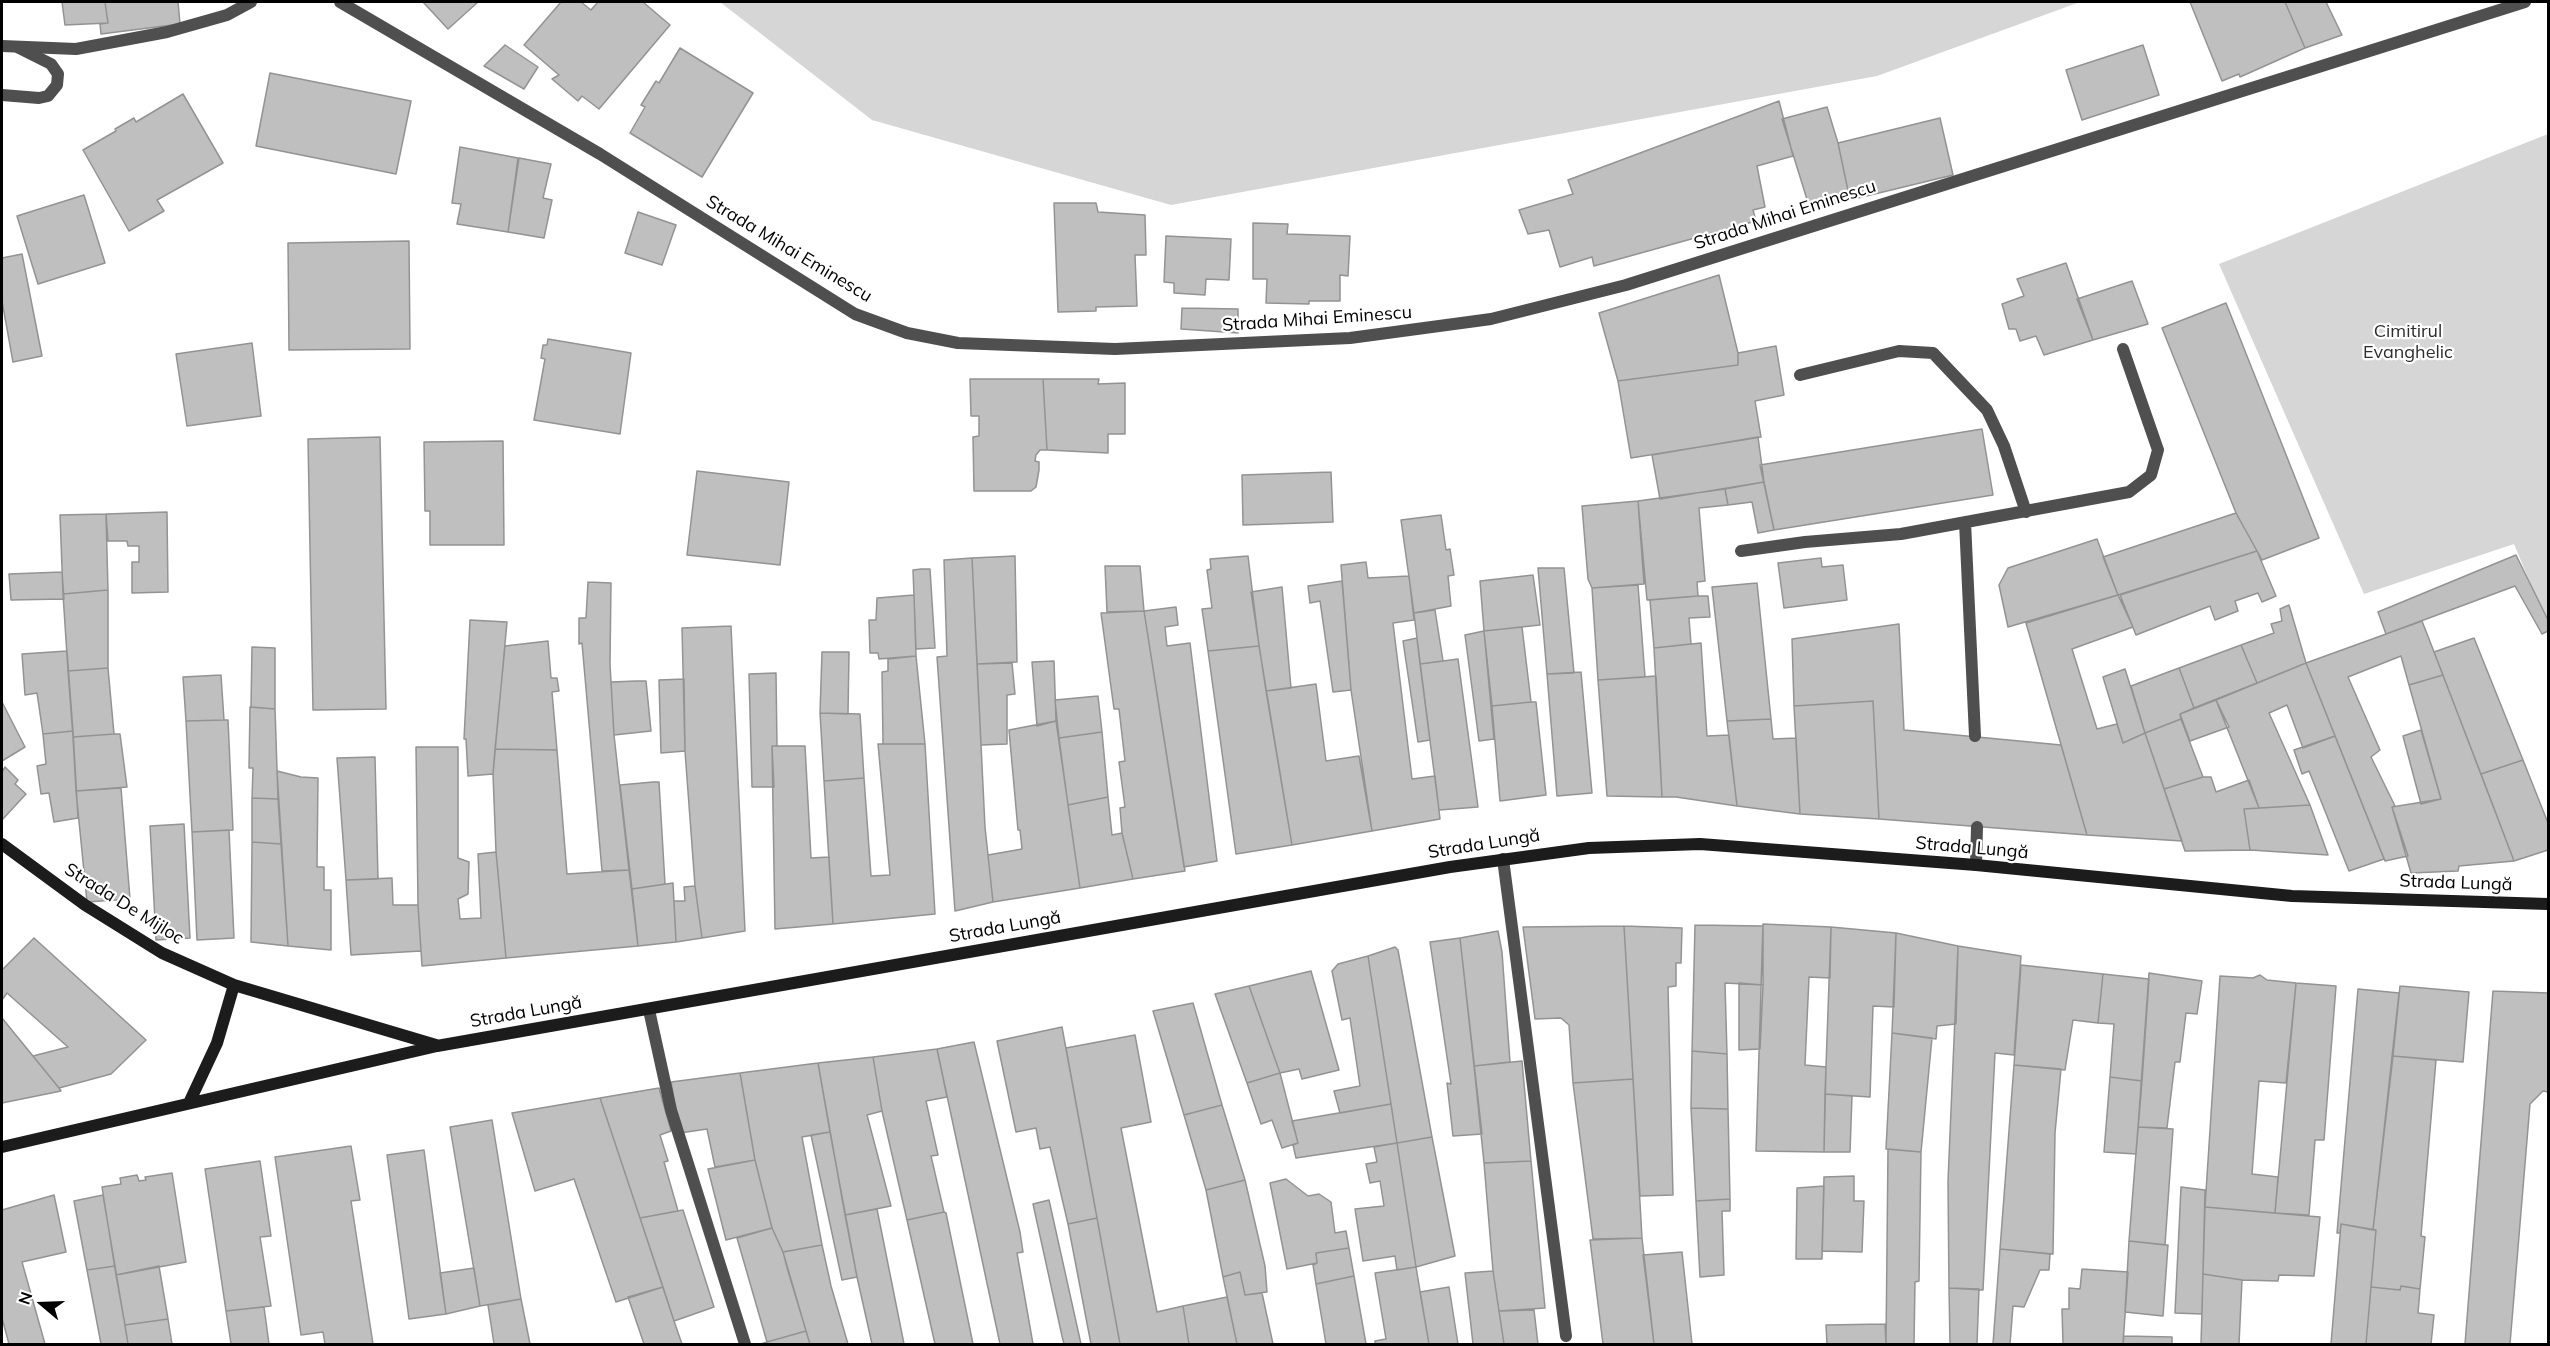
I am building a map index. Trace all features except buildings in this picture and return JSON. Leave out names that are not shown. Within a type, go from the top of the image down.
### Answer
[{"type":"main road","name":"Strada De Mijloc","points":[[2,844],[85,905],[162,953],[234,985]]},
{"type":"main road","name":"Strada Lungă","points":[[2,1147],[437,1046],[1503,859],[1589,848],[1700,844],[1976,865],[2292,896],[2548,904]]},
{"type":"main road","name":"Strada Lungă","points":[[234,985],[437,1046]]},
{"type":"main road","points":[[189,1103],[217,1043],[234,985]]},
{"type":"street","points":[[2,46],[76,49],[167,32],[227,15],[251,2]]},
{"type":"street","name":"Strada Mihai Eminescu","points":[[340,2],[600,154],[855,314],[907,333],[958,343],[1114,350],[1350,339],[1491,319],[1626,285],[2525,2]]},
{"type":"street","points":[[2,95],[39,98],[48,96],[57,85],[58,74],[51,64],[19,48]]},
{"type":"street","points":[[1741,551],[1805,542],[1901,534],[2129,492],[2151,475],[2158,450],[2123,349]]},
{"type":"street","points":[[1800,375],[1899,351],[1933,353],[1987,410],[2004,446],[2026,512]]},
{"type":"street","points":[[1965,522],[1975,736]]},
{"type":"street","points":[[1976,865],[1977,826]]},
{"type":"street","points":[[1503,859],[1566,1336]]},
{"type":"street","points":[[649,1010],[671,1110],[745,1344]]},
{"type":"green space","points":[[720,2],[2080,2],[1877,76],[1171,205],[872,120]]},
{"type":"green space","name":"Cimitirul Evanghelic","points":[[2548,134],[2548,626],[2514,544],[2364,594],[2219,264]]}]
